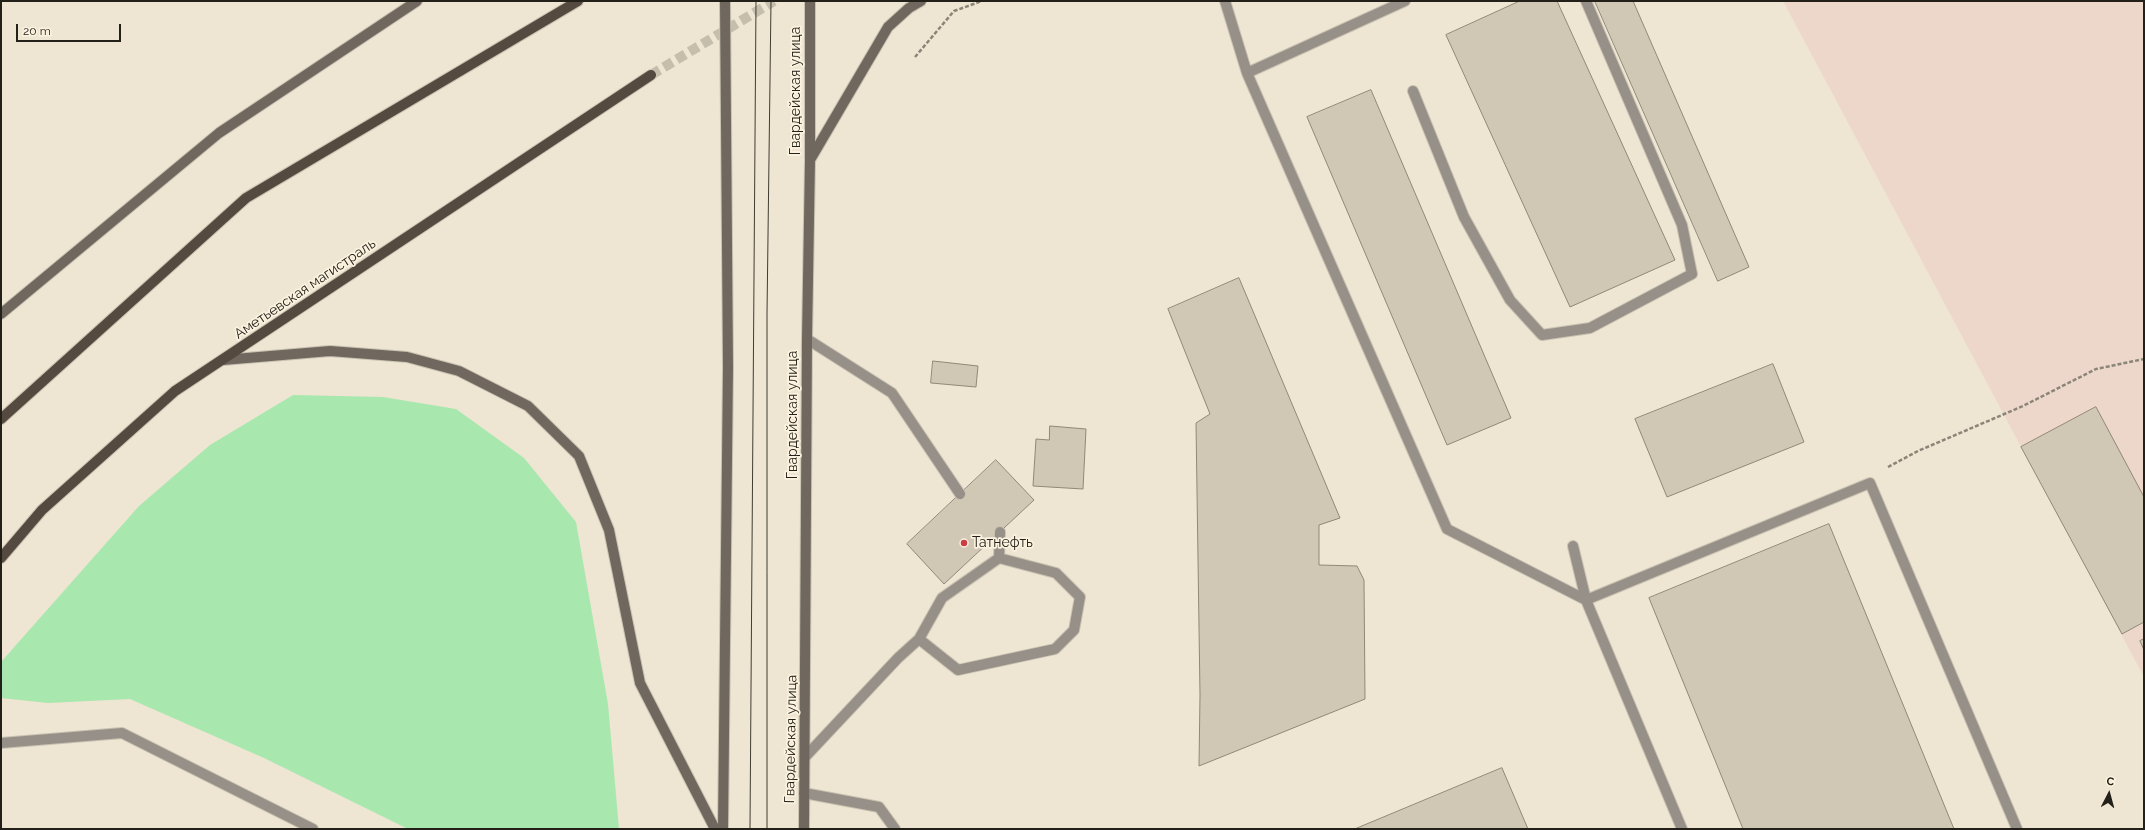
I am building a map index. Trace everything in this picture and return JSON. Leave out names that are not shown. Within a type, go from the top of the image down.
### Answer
[{"type":"main road","points":[[1,314],[219,132],[417,1]]},
{"type":"main road","points":[[1,419],[246,198],[578,1]]},
{"type":"main road","points":[[723,829],[728,367],[725,1]]},
{"type":"main road","name":"Гвардейская улица","points":[[804,829],[806,756],[807,338],[810,160],[810,1]]},
{"type":"main road","points":[[810,160],[888,27],[909,8],[921,1]]},
{"type":"main road","name":"Аметьевская магистраль","points":[[1,558],[42,510],[175,391],[651,75]]},
{"type":"main road","points":[[223,360],[330,351],[407,357],[459,371],[528,406],[580,456],[609,530],[640,683],[715,829]]},
{"type":"lane","points":[[1225,1],[1247,73],[1447,529],[1586,600],[1870,483],[2017,829]]},
{"type":"lane","points":[[1247,73],[1405,1]]},
{"type":"lane","points":[[1413,91],[1464,217],[1510,300],[1542,335],[1590,328],[1652,297],[1692,274],[1682,225],[1586,1]]},
{"type":"lane","points":[[807,338],[892,393],[960,494]]},
{"type":"lane","points":[[1000,532],[1000,558]]},
{"type":"lane","points":[[1573,546],[1586,600],[1682,829]]},
{"type":"lane","points":[[806,756],[898,658],[919,639],[942,598],[1000,558],[1056,572],[1080,597],[1074,630],[1055,649],[958,670],[919,639]]},
{"type":"lane","points":[[1,743],[122,733],[313,829]]},
{"type":"lane","points":[[804,793],[879,807],[895,829]]},
{"type":"path","points":[[915,57],[954,11],[982,1]]},
{"type":"path","points":[[1870,483],[1878,472],[1918,451],[2023,406],[2096,369],[2144,359]]},
{"type":"shaded area","points":[[1783,1],[2144,1],[2144,677]]},
{"type":"green space","points":[[293,395],[383,397],[456,409],[524,458],[576,522],[608,704],[619,829],[408,829],[264,758],[130,699],[48,703],[1,698],[1,662],[139,506],[210,445]]},
{"type":"building","points":[[1520,1],[1557,1],[1675,260],[1570,307],[1446,35]]},
{"type":"building","points":[[1595,1],[1633,1],[1749,267],[1718,281]]},
{"type":"building","points":[[1371,90],[1511,418],[1447,445],[1307,117]]},
{"type":"building","points":[[1239,278],[1340,518],[1319,525],[1319,565],[1357,566],[1364,580],[1365,699],[1199,766],[1200,695],[1196,423],[1210,414],[1168,309]]},
{"type":"building","points":[[933,361],[978,366],[976,387],[931,383]]},
{"type":"building","points":[[1773,364],[1804,442],[1667,497],[1635,419]]},
{"type":"building","points":[[2096,407],[2144,497],[2144,622],[2122,634],[2021,447]]},
{"type":"building","points":[[1050,426],[1086,429],[1083,489],[1033,486],[1036,439],[1049,440]]},
{"type":"building","points":[[996,460],[1034,500],[944,584],[907,544]]},
{"type":"building","points":[[1829,524],[1954,829],[1743,829],[1649,598]]},
{"type":"building","points":[[2144,639],[2144,650],[2140,641]]},
{"type":"building","points":[[1502,768],[1528,829],[1355,829]]},
{"type":"tunnel","points":[[651,75],[774,1]]},
{"type":"tram line","points":[[750,829],[756,1]]},
{"type":"tram line","points":[[767,829],[767,314],[771,1]]},
{"type":"place","name":"Татнефть","points":[[964,543]]}]
